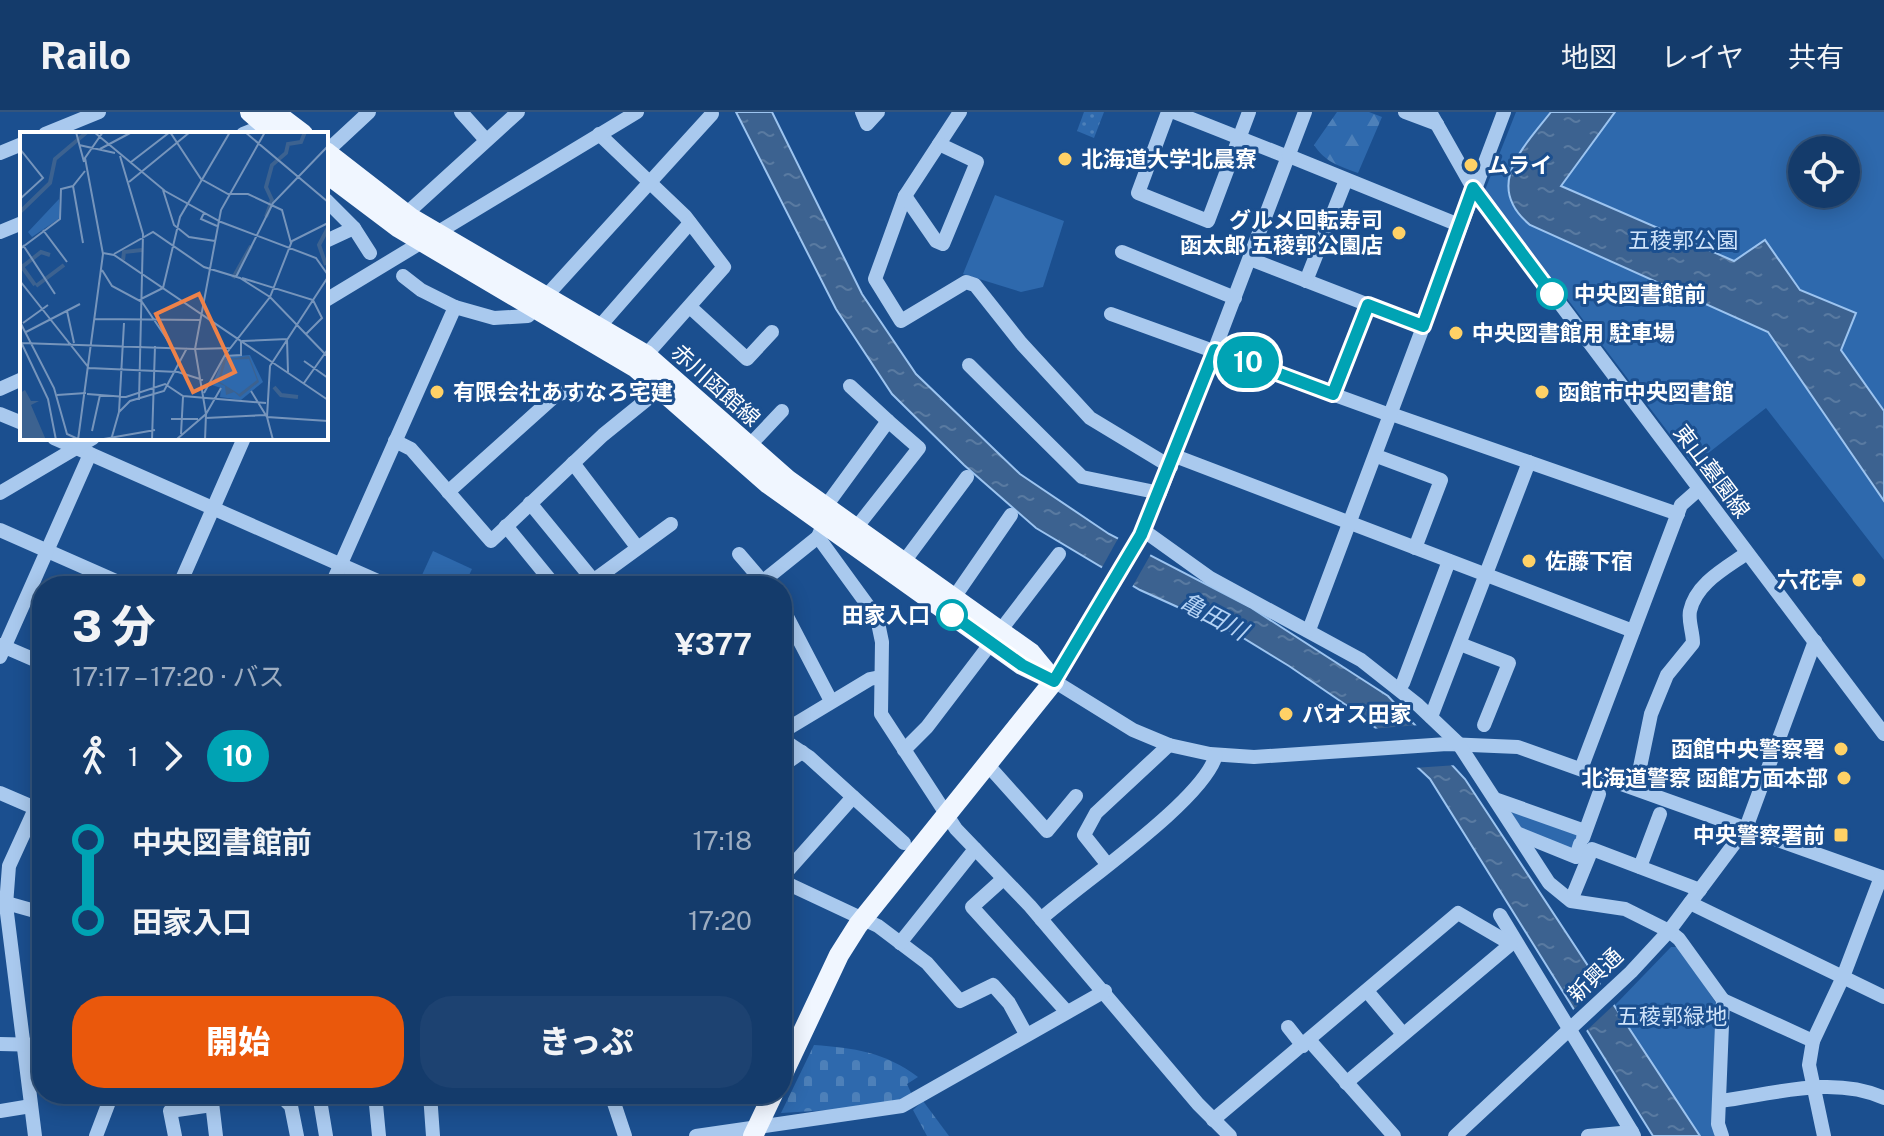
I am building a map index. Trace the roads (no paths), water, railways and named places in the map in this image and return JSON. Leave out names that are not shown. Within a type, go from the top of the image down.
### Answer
[{"type":"main road","points":[[266,118],[298,132]]},
{"type":"main road","name":"赤川函館線","points":[[328,154],[406,214],[430,237]]},
{"type":"main road","name":"赤川函館線","points":[[328,174],[541,302],[661,388],[767,483],[822,523],[996,637]]},
{"type":"main road","name":"赤川函館線","points":[[541,302],[600,326],[646,355],[749,446],[822,523],[856,528],[953,599],[1022,665],[1054,681]]},
{"type":"main road","points":[[792,1055],[839,955],[864,918],[1054,681]]},
{"type":"main road","points":[[756,1131],[768,1104]]},
{"type":"street","points":[[50,132],[99,112]]},
{"type":"street","points":[[328,150],[369,112]]},
{"type":"street","points":[[461,112],[486,140]]},
{"type":"street","points":[[406,214],[518,112]]},
{"type":"street","points":[[328,299],[637,112]]},
{"type":"street","points":[[862,112],[867,124],[878,112]]},
{"type":"street","points":[[960,112],[905,196],[875,279],[901,321],[966,282],[975,285],[1021,343],[1090,418],[1173,462],[1350,523],[1633,631]]},
{"type":"street","points":[[1249,112],[1239,137],[1208,221],[1138,193],[1171,112],[1239,137],[1288,156],[1459,225]]},
{"type":"street","points":[[1305,112],[1160,493],[1112,587],[1054,681],[1117,722],[1169,745],[1216,755],[1254,757],[1453,744],[1518,747],[1882,878],[1843,977],[1813,1041],[1809,1065],[1824,1136]]},
{"type":"street","points":[[1405,112],[1434,118]]},
{"type":"street","points":[[1309,630],[1504,112]]},
{"type":"street","points":[[403,276],[421,290],[455,307],[505,318],[528,316],[712,114]]},
{"type":"street","points":[[246,132],[266,118]]},
{"type":"street","name":"東山墓園線","points":[[1434,118],[1473,188],[1698,490],[1882,728]]},
{"type":"street","points":[[599,134],[690,223],[724,267],[646,355]]},
{"type":"street","points":[[905,196],[936,241],[943,244],[977,162],[939,144]]},
{"type":"street","points":[[0,153],[20,145]]},
{"type":"street","points":[[1306,281],[1344,185]]},
{"type":"street","points":[[328,202],[354,228],[370,253]]},
{"type":"street","points":[[600,326],[690,223]]},
{"type":"street","points":[[0,232],[20,224]]},
{"type":"street","points":[[328,240],[354,228]]},
{"type":"street","points":[[1122,252],[1235,298]]},
{"type":"street","points":[[1250,259],[1423,326]]},
{"type":"street","points":[[1333,394],[1368,305]]},
{"type":"street","points":[[335,576],[455,307]]},
{"type":"street","points":[[690,307],[747,359],[772,332]]},
{"type":"street","points":[[1111,314],[1390,415],[1678,514]]},
{"type":"street","points":[[969,365],[1082,477],[1160,493]]},
{"type":"street","points":[[0,389],[20,380]]},
{"type":"street","points":[[850,386],[919,448],[856,528]]},
{"type":"street","points":[[395,441],[411,449],[491,541],[573,463],[661,388]]},
{"type":"street","points":[[448,492],[556,395],[566,392],[576,395]]},
{"type":"street","points":[[749,446],[782,411]]},
{"type":"street","points":[[0,414],[20,422]]},
{"type":"street","points":[[771,576],[822,523],[888,421]]},
{"type":"street","points":[[58,440],[366,576]]},
{"type":"street","points":[[35,576],[83,451],[91,440]]},
{"type":"street","points":[[183,576],[243,440]]},
{"type":"street","points":[[0,493],[83,451]]},
{"type":"street","points":[[1382,458],[1441,480],[1415,548]]},
{"type":"street","points":[[1431,717],[1529,462]]},
{"type":"street","points":[[573,463],[637,547]]},
{"type":"street","points":[[903,563],[967,477]]},
{"type":"street","points":[[1581,769],[1678,514],[1686,497],[1698,490]]},
{"type":"street","points":[[530,503],[585,576]]},
{"type":"street","points":[[953,599],[1011,515]]},
{"type":"street","points":[[822,523],[877,618],[882,642],[881,714],[948,812],[956,829],[1105,991],[1228,1136]]},
{"type":"street","points":[[599,576],[671,524]]},
{"type":"street","points":[[506,526],[547,576]]},
{"type":"street","points":[[0,530],[104,576]]},
{"type":"street","points":[[1142,532],[1210,578],[1309,630],[1374,669],[1431,717],[1495,799],[1549,883],[1563,897],[1576,902],[1625,909],[1669,931],[1679,939],[1723,1000],[1813,1041]]},
{"type":"street","points":[[1639,772],[1651,714],[1667,675],[1693,643],[1689,616],[1694,598],[1708,580],[1747,553]]},
{"type":"street","points":[[739,554],[758,576]]},
{"type":"street","points":[[904,750],[927,727],[1059,554]]},
{"type":"street","points":[[1403,683],[1449,561]]},
{"type":"street","points":[[32,583],[1,650],[32,660]]},
{"type":"street","points":[[792,626],[831,701]]},
{"type":"street","name":"新興通","points":[[1455,1136],[1611,991],[1669,931],[1746,828],[1815,641]]},
{"type":"street","points":[[1460,644],[1509,663],[1484,725]]},
{"type":"street","points":[[792,726],[831,701],[880,677]]},
{"type":"street","points":[[1107,864],[1084,835],[1096,813],[1169,745]]},
{"type":"street","points":[[792,746],[904,843]]},
{"type":"street","points":[[792,759],[802,752]]},
{"type":"street","points":[[1041,919],[1144,836],[1211,771],[1216,755]]},
{"type":"street","points":[[986,763],[1047,831],[1076,796]]},
{"type":"street","points":[[0,793],[32,807]]},
{"type":"street","points":[[1574,893],[1599,794]]},
{"type":"street","points":[[792,871],[853,797]]},
{"type":"street","points":[[1495,799],[1584,848]]},
{"type":"street","points":[[1640,867],[1660,814]]},
{"type":"street","points":[[32,823],[9,866],[3,906],[7,960],[24,1046],[35,1136]]},
{"type":"street","points":[[1519,834],[1584,848],[1700,890]]},
{"type":"street","points":[[900,943],[975,849]]},
{"type":"street","points":[[1002,880],[972,907],[1067,1012]]},
{"type":"street","points":[[792,886],[864,918],[927,963],[960,1001],[993,985],[1009,1003],[1026,1034]]},
{"type":"street","points":[[1690,903],[1884,997]]},
{"type":"street","points":[[3,906],[32,911]]},
{"type":"street","points":[[1213,1120],[1458,913],[1516,946]]},
{"type":"street","points":[[1500,915],[1516,946],[1633,1134],[1588,1136]]},
{"type":"street","points":[[1346,1083],[1516,946]]},
{"type":"street","points":[[696,1136],[756,1131],[902,1106],[1105,991]]},
{"type":"street","points":[[1367,991],[1403,1034]]},
{"type":"street","points":[[1722,1136],[1718,1124],[1723,1000]]},
{"type":"street","points":[[1288,1027],[1346,1083],[1394,1136]]},
{"type":"street","points":[[0,1044],[32,1046]]},
{"type":"street","points":[[1720,1101],[1834,1086],[1884,1098]]},
{"type":"street","points":[[96,1136],[108,1104]]},
{"type":"street","points":[[175,1136],[170,1111],[194,1104]]},
{"type":"street","points":[[213,1104],[216,1136]]},
{"type":"street","points":[[290,1104],[297,1136]]},
{"type":"street","points":[[321,1104],[326,1136]]},
{"type":"street","points":[[376,1104],[379,1136]]},
{"type":"street","points":[[431,1104],[433,1136]]},
{"type":"street","points":[[614,1104],[625,1136]]},
{"type":"street","points":[[0,1111],[31,1106]]},
{"type":"water","name":"亀田川","points":[[736,112],[772,112],[862,294],[916,374],[1020,474],[1109,534],[1250,607],[1388,696],[1465,779],[1700,1136],[1653,1136],[1430,779],[1365,718],[1235,633],[1140,590],[1036,528],[964,465],[892,394],[836,309]]},
{"type":"water","points":[[1551,112],[1615,112],[1561,186],[1734,261],[1765,240],[1800,290],[1856,313],[1841,350],[1884,411],[1884,501],[1768,332],[1530,225],[1516,210],[1510,196],[1512,167]]},
{"type":"place","name":"北海道大学北晨寮","points":[[1065,159]]},
{"type":"place","name":"ムライ","points":[[1471,165]]},
{"type":"place","name":"グルメ回転寿司 函太郎 五稜郭公園店","points":[[1399,233]]},
{"type":"place","name":"中央図書館前","points":[[1552,294]]},
{"type":"place","name":"中央図書館用 駐車場","points":[[1456,333]]},
{"type":"place","name":"有限会社あすなろ宅建","points":[[437,392]]},
{"type":"place","name":"函館市中央図書館","points":[[1542,392]]},
{"type":"place","name":"佐藤下宿","points":[[1529,561]]},
{"type":"place","name":"六花亭","points":[[1859,580]]},
{"type":"place","name":"田家入口","points":[[952,615]]},
{"type":"place","name":"パオス田家","points":[[1286,714]]},
{"type":"place","name":"函館中央警察署","points":[[1841,749]]},
{"type":"place","name":"北海道警察 函館方面本部","points":[[1844,778]]},
{"type":"place","name":"中央警察署前","points":[[1841,835]]},
{"type":"park label","name":"五稜郭公園","points":[[1683,240]]},
{"type":"park label","name":"五稜郭緑地","points":[[1672,1016]]}]
